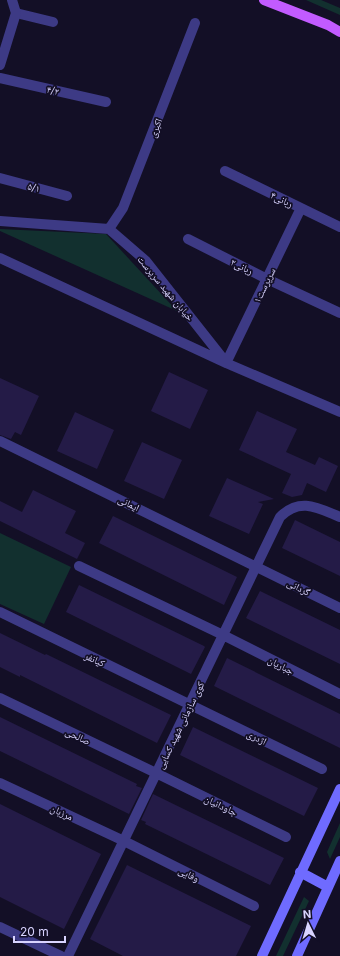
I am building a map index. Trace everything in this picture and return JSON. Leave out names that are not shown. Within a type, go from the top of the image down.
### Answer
[{"type":"main road","points":[[264,0],[328,25],[340,32]]},
{"type":"main road","points":[[262,956],[340,789]]},
{"type":"main road","points":[[297,956],[340,861]]},
{"type":"main road","points":[[300,872],[328,887]]},
{"type":"street","points":[[0,65],[16,14],[12,0]]},
{"type":"street","points":[[16,14],[53,22]]},
{"type":"street","name":"اکبری","points":[[109,229],[123,208],[195,24]]},
{"type":"street","name":"۴/۲","points":[[0,78],[106,102]]},
{"type":"street","name":"ربانی۴","points":[[225,171],[340,227]]},
{"type":"street","name":"۵/۱","points":[[0,178],[67,196]]},
{"type":"street","name":"سرپرست۱","points":[[226,363],[301,208]]},
{"type":"street","points":[[0,221],[109,229]]},
{"type":"street","name":"خیابان شهید سرپرست","points":[[109,229],[146,261],[226,363]]},
{"type":"street","name":"ربانی۲","points":[[188,239],[267,279],[340,313]]},
{"type":"street","name":"خیابان شهید سرپرست","points":[[0,258],[226,363],[340,412]]},
{"type":"street","name":"ایمانی","points":[[0,441],[257,566]]},
{"type":"street","name":"کوی سازمانی شهید کسایی","points":[[68,956],[280,517],[288,509],[303,505],[319,508],[340,518]]},
{"type":"street","name":"جباریان","points":[[80,566],[223,635],[340,694]]},
{"type":"street","name":"گردانی","points":[[257,566],[340,608]]},
{"type":"street","name":"کیانفر","points":[[0,612],[191,704]]},
{"type":"street","name":"صالحی","points":[[0,698],[156,773]]},
{"type":"street","name":"اژدری","points":[[191,704],[322,769]]},
{"type":"street","name":"جاودانیان","points":[[156,773],[286,837]]},
{"type":"street","name":"مرزبان","points":[[0,783],[124,841]]},
{"type":"street","name":"وفایی","points":[[124,841],[254,906]]},
{"type":"street","points":[[0,927],[61,956]]},
{"type":"green space","points":[[306,0],[321,0],[340,8],[340,15]]},
{"type":"green space","points":[[0,229],[106,234],[177,311],[0,231]]},
{"type":"green space","points":[[0,533],[71,567],[44,624],[0,604]]},
{"type":"green space","points":[[340,823],[340,837],[330,859],[327,852]]},
{"type":"green space","points":[[304,897],[309,901],[283,956],[276,956]]},
{"type":"building","points":[[169,372],[208,390],[190,429],[151,411]]},
{"type":"building","points":[[0,378],[39,396],[21,435],[15,432],[11,439],[0,435]]},
{"type":"building","points":[[257,411],[297,429],[286,452],[315,465],[319,457],[338,466],[326,492],[307,483],[302,495],[292,497],[282,493],[291,474],[239,450]]},
{"type":"building","points":[[75,412],[114,430],[97,469],[57,451]]},
{"type":"building","points":[[142,442],[182,460],[164,499],[124,481]]},
{"type":"building","points":[[227,478],[274,499],[258,502],[263,504],[249,534],[209,516]]},
{"type":"building","points":[[33,490],[76,511],[65,533],[85,543],[77,559],[0,521],[0,501],[22,512]]},
{"type":"building","points":[[113,516],[237,577],[224,605],[99,543]]},
{"type":"building","points":[[295,520],[340,542],[340,576],[282,548]]},
{"type":"building","points":[[79,585],[204,646],[205,647],[191,674],[66,612]]},
{"type":"building","points":[[260,591],[340,630],[340,664],[246,618]]},
{"type":"building","points":[[0,633],[171,715],[157,743],[20,675],[20,677],[0,667]]},
{"type":"building","points":[[227,658],[340,714],[340,748],[214,686]]},
{"type":"building","points":[[0,717],[137,784],[136,786],[142,788],[129,814],[0,751]]},
{"type":"building","points":[[193,727],[318,788],[304,816],[180,755]]},
{"type":"building","points":[[153,794],[284,858],[270,885],[145,824],[146,822],[141,820]]},
{"type":"building","points":[[0,804],[101,854],[64,929],[0,897]]},
{"type":"building","points":[[127,865],[251,926],[236,956],[123,956],[90,939]]}]
